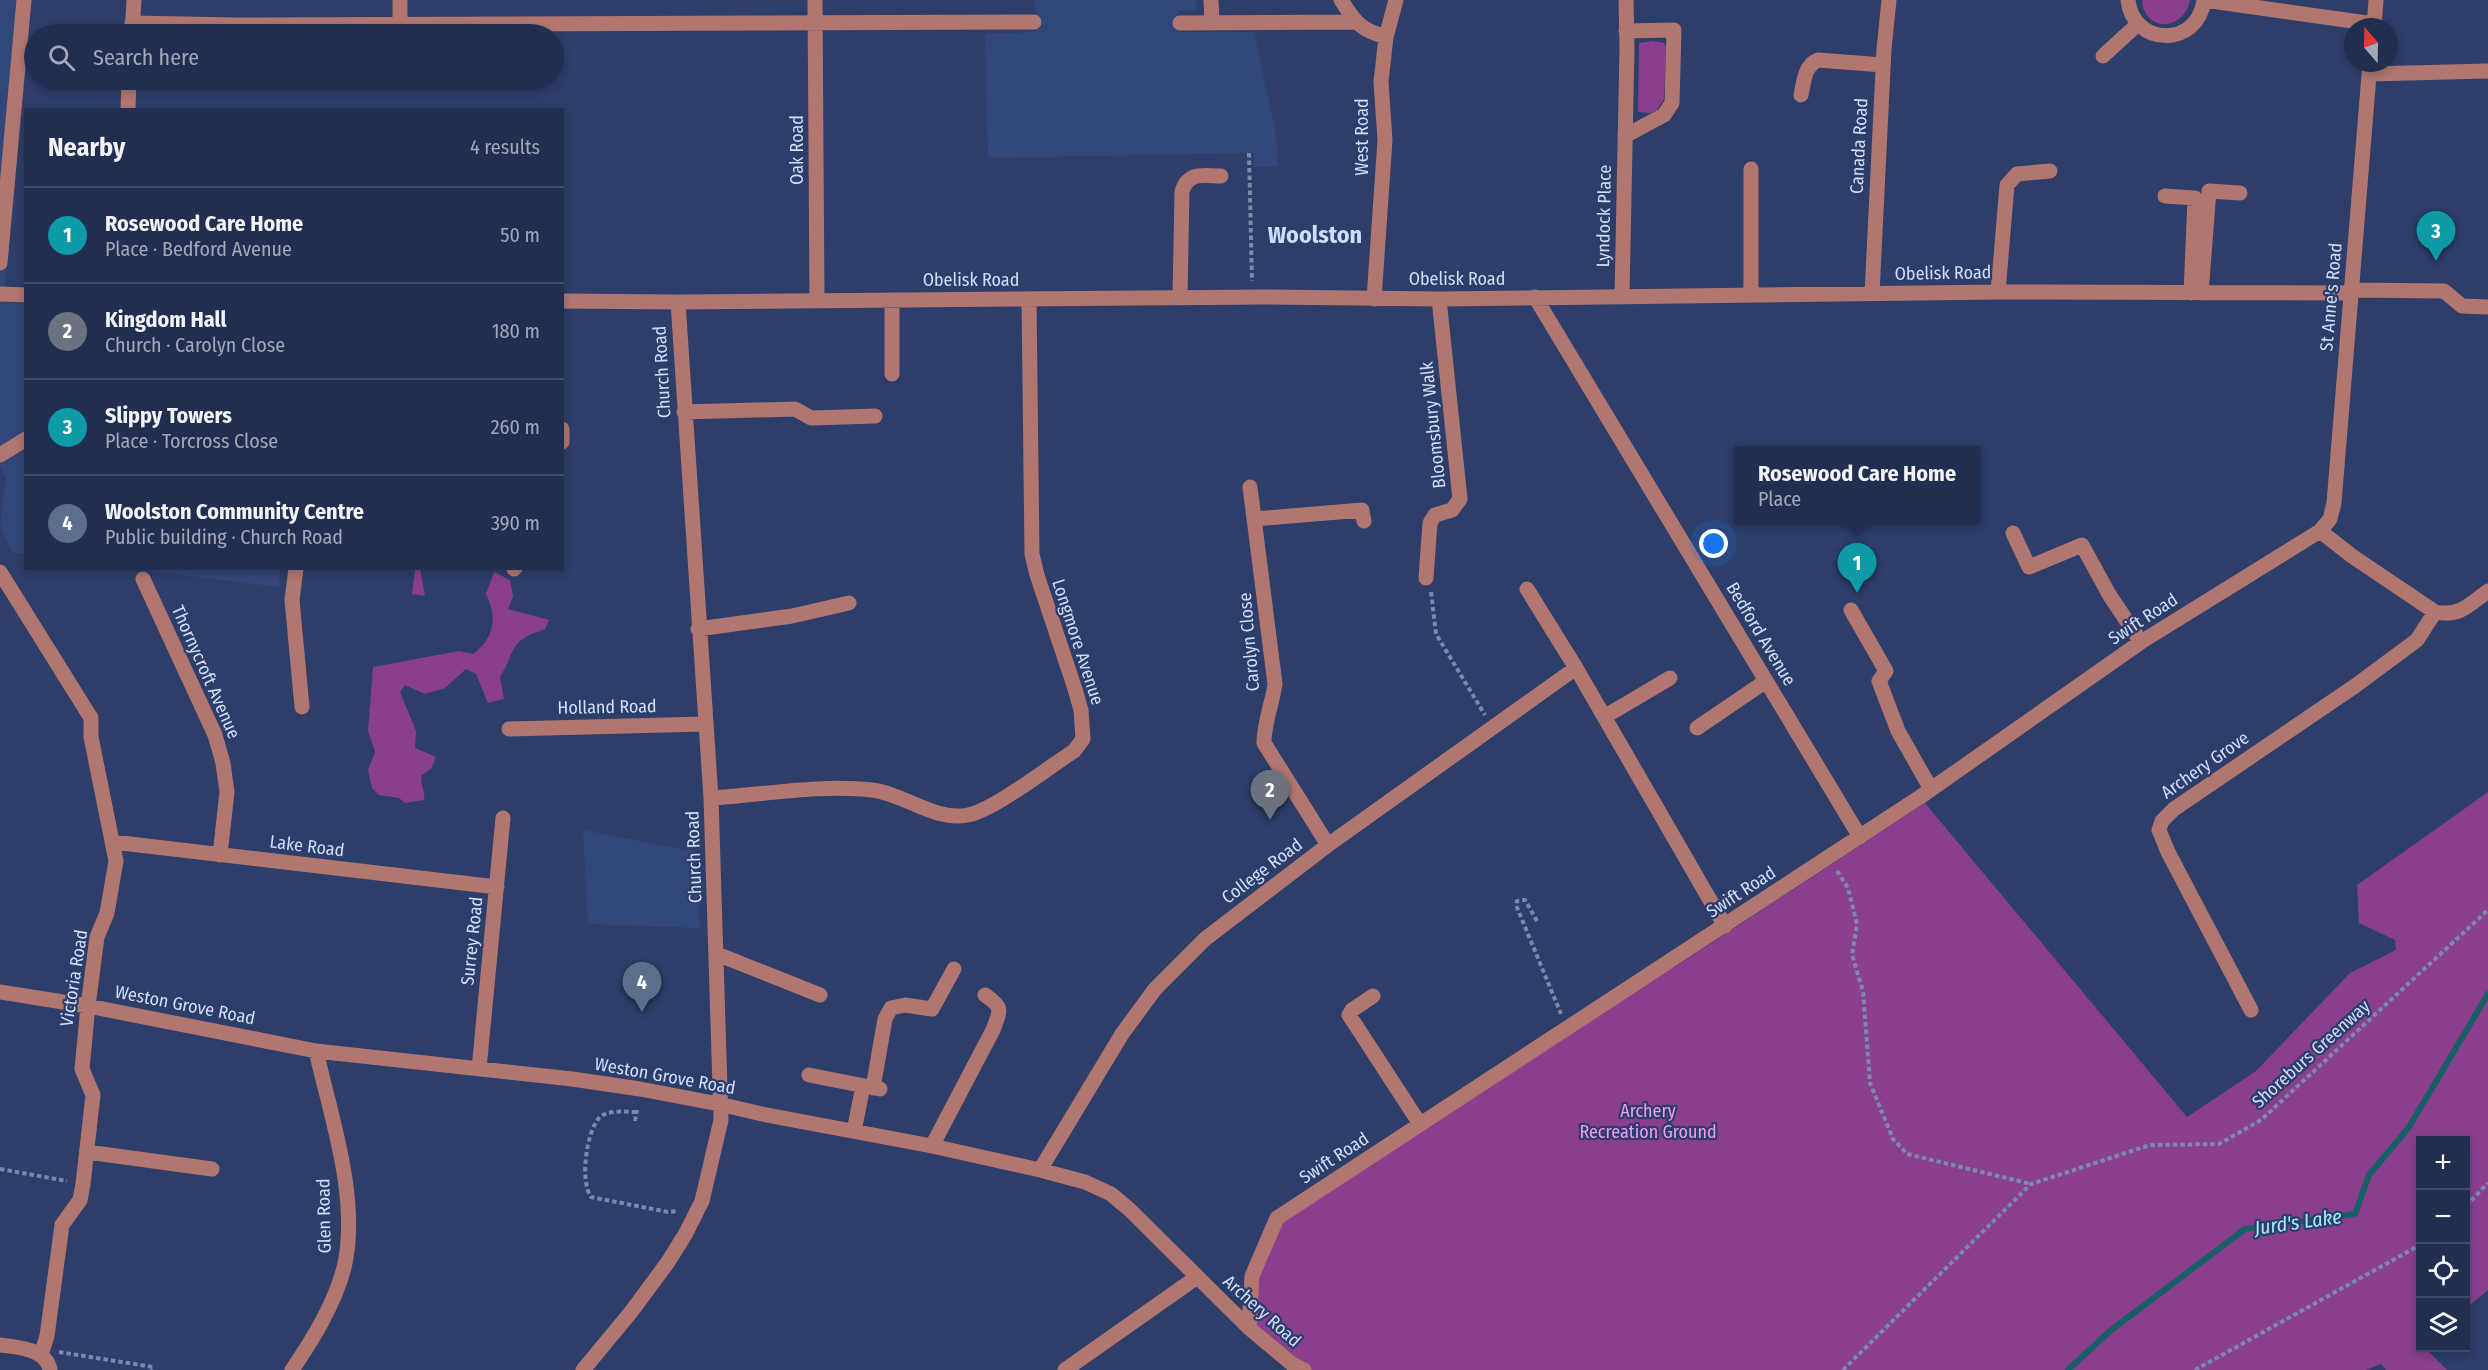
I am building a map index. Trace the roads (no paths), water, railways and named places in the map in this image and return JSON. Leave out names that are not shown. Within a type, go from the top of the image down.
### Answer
[{"type":"street","points":[[0,263],[24,0]]},
{"type":"street","points":[[132,24],[134,0]]},
{"type":"street","points":[[400,0],[399,24],[1034,22]]},
{"type":"street","name":"Oak Road","points":[[815,0],[817,300]]},
{"type":"street","points":[[1210,0],[1212,22]]},
{"type":"street","points":[[1341,0],[1355,22],[1368,32],[1386,37]]},
{"type":"street","name":"West Road","points":[[1374,299],[1385,140],[1381,82],[1386,37],[1396,0]]},
{"type":"street","name":"Lyndock Place","points":[[1622,296],[1626,0]]},
{"type":"street","name":"Canada Road","points":[[1872,294],[1883,65],[1889,0]]},
{"type":"street","points":[[2128,0],[2129,9],[2138,24],[2155,35],[2172,36],[2185,31],[2198,20],[2204,0],[2344,21]]},
{"type":"street","points":[[2375,18],[2376,0]]},
{"type":"street","points":[[1180,23],[1355,22]]},
{"type":"street","points":[[2103,56],[2138,24]]},
{"type":"street","points":[[1625,136],[1664,115],[1672,103],[1674,30],[1626,31]]},
{"type":"street","points":[[1802,95],[1808,69],[1811,63],[1818,60],[1883,65]]},
{"type":"street","points":[[2398,69],[2488,71]]},
{"type":"street","name":"St Anne's Road","points":[[2320,531],[2330,519],[2334,503],[2370,72]]},
{"type":"street","points":[[128,108],[129,90]]},
{"type":"street","points":[[1751,169],[1751,294]]},
{"type":"street","points":[[1998,292],[2007,185],[2017,174],[2050,171]]},
{"type":"street","points":[[1180,298],[1182,191],[1185,181],[1193,176],[1221,176]]},
{"type":"street","points":[[2196,293],[2209,191],[2240,193]]},
{"type":"street","points":[[2164,196],[2195,198],[2196,293]]},
{"type":"street","name":"Obelisk Road","points":[[564,301],[678,303],[1252,297],[1438,299],[1998,292],[2444,291],[2462,306],[2488,307]]},
{"type":"street","points":[[0,294],[24,295]]},
{"type":"street","name":"Bedford Avenue","points":[[1535,297],[1860,837]]},
{"type":"street","name":"Longmore Avenue","points":[[711,798],[857,789],[890,794],[948,817],[970,815],[989,807],[1074,751],[1083,740],[1078,700],[1036,575],[1032,554],[1029,299]]},
{"type":"street","name":"Bloomsbury Walk","points":[[1426,578],[1430,524],[1436,515],[1452,510],[1461,499],[1438,299]]},
{"type":"street","points":[[892,300],[892,374]]},
{"type":"street","name":"Church Road","points":[[583,1370],[668,1262],[702,1201],[721,1120],[711,798],[678,303]]},
{"type":"street","points":[[684,412],[795,408],[811,418],[875,416]]},
{"type":"street","points":[[0,455],[24,440]]},
{"type":"street","name":"Carolyn Close","points":[[1250,487],[1275,684],[1264,728],[1264,743],[1328,845]]},
{"type":"street","points":[[1254,519],[1362,509]]},
{"type":"street","points":[[2320,531],[2360,562],[2435,612],[2449,615],[2462,610],[2488,591]]},
{"type":"street","name":"Swift Road","points":[[1249,1328],[1252,1276],[1277,1218],[1860,837],[2141,642],[2320,531]]},
{"type":"street","points":[[2013,533],[2029,567],[2082,545],[2110,596],[2141,642]]},
{"type":"street","points":[[296,570],[292,600],[303,707]]},
{"type":"street","name":"Victoria Road","points":[[0,572],[91,718],[91,737],[116,861],[107,913],[97,937],[88,1006],[82,1069],[93,1095],[83,1184],[80,1200],[62,1225],[47,1336],[42,1352]]},
{"type":"street","name":"Thornycroft Avenue","points":[[143,579],[208,718],[223,763],[227,792],[220,855]]},
{"type":"street","points":[[1527,589],[1576,668],[1725,926]]},
{"type":"street","points":[[699,628],[792,616],[849,603]]},
{"type":"street","points":[[1851,610],[1886,670],[1880,681],[1898,731],[1931,789]]},
{"type":"street","name":"Archery Grove","points":[[2251,1010],[2168,852],[2159,830],[2162,821],[2179,806],[2417,640],[2435,612]]},
{"type":"street","name":"College Road","points":[[1040,1170],[1122,1034],[1155,989],[1205,939],[1328,845],[1576,668]]},
{"type":"street","points":[[1604,717],[1670,678]]},
{"type":"street","points":[[1697,728],[1766,681]]},
{"type":"street","name":"Holland Road","points":[[509,729],[705,724]]},
{"type":"street","name":"Surrey Road","points":[[479,1069],[503,818]]},
{"type":"street","name":"Lake Road","points":[[113,842],[497,887]]},
{"type":"street","points":[[717,954],[820,995]]},
{"type":"street","points":[[854,1131],[872,1088],[885,1018],[891,1008],[904,1005],[932,1009],[954,969]]},
{"type":"street","name":"Weston Grove Road","points":[[0,992],[88,1006],[316,1051],[640,1089],[932,1146],[1040,1170],[1085,1182],[1111,1194],[1197,1277]]},
{"type":"street","points":[[932,1146],[997,1020],[1000,1011],[998,1004],[986,995]]},
{"type":"street","points":[[1373,996],[1352,1010],[1349,1015],[1420,1124]]},
{"type":"street","name":"Glen Road","points":[[292,1370],[330,1306],[344,1267],[347,1232],[345,1179],[316,1051]]},
{"type":"street","points":[[809,1075],[872,1088]]},
{"type":"street","points":[[87,1152],[212,1169]]},
{"type":"street","points":[[1065,1370],[1197,1277]]},
{"type":"street","name":"Archery Road","points":[[1197,1277],[1249,1328],[1292,1364],[1304,1370]]},
{"type":"street","points":[[0,1345],[42,1352],[50,1365],[50,1370]]},
{"type":"waterway","name":"Jurd's Lake","points":[[2068,1370],[2110,1331],[2245,1229],[2355,1214],[2369,1175],[2409,1127],[2488,994]]},
{"type":"place","name":"Slippy Towers","points":[[2436,261]]},
{"type":"place","name":"Rosewood Care Home","points":[[1857,593]]},
{"type":"place","name":"Kingdom Hall","points":[[1270,820]]},
{"type":"place","name":"Woolston Community Centre","points":[[642,1012]]},
{"type":"district","name":"Woolston","points":[[1315,235]]},
{"type":"park label","name":"Archery Recreation Ground","points":[[1648,1121]]}]
